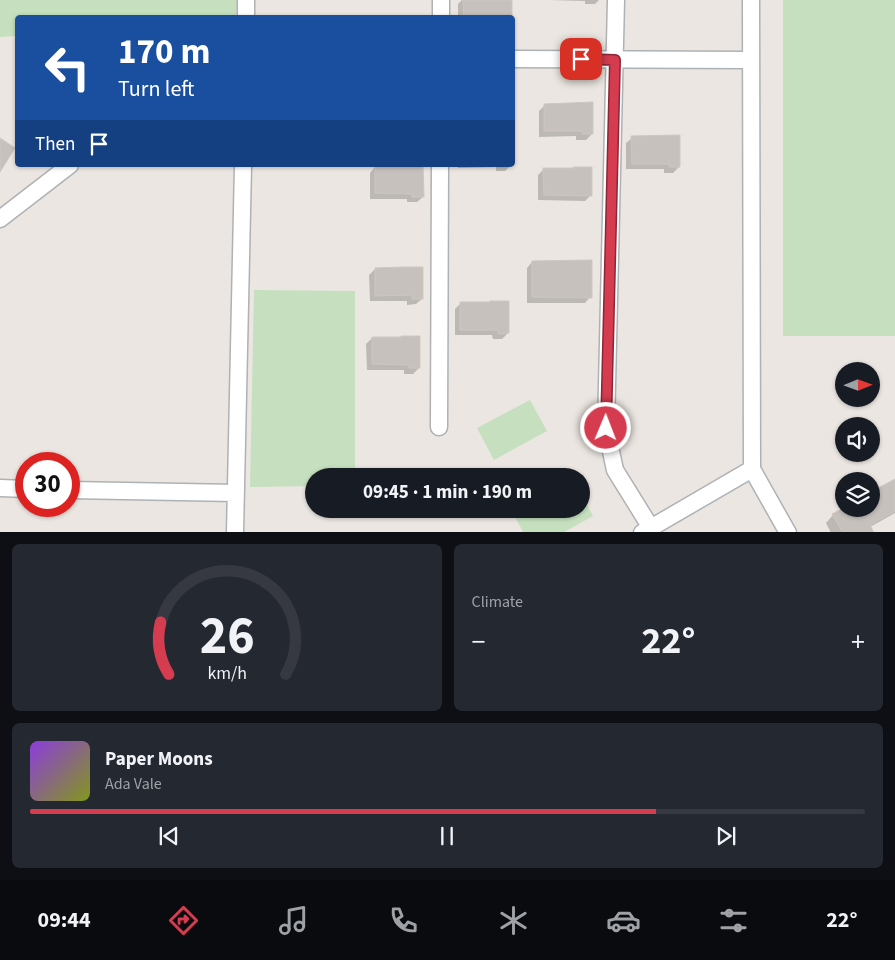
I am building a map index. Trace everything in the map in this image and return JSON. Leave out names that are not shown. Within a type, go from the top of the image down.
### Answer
[{"type":"street","points":[[246,0],[246,15]]},
{"type":"street","points":[[441,0],[441,15]]},
{"type":"street","points":[[616,0],[606,428],[615,470],[647,530],[752,469]]},
{"type":"street","points":[[751,0],[752,469],[788,532]]},
{"type":"street","points":[[515,59],[750,60]]},
{"type":"street","points":[[0,219],[67,167]]},
{"type":"street","points":[[235,532],[243,167]]},
{"type":"street","points":[[439,427],[440,167]]},
{"type":"street","points":[[0,488],[15,489]]},
{"type":"street","points":[[80,490],[236,493]]},
{"type":"green space","points":[[0,0],[237,0],[236,15],[15,15],[15,36],[0,37]]},
{"type":"green space","points":[[783,0],[895,0],[895,336],[783,336]]},
{"type":"green space","points":[[254,290],[355,291],[355,468],[305,468],[305,486],[250,487]]},
{"type":"green space","points":[[530,400],[547,431],[494,460],[477,428]]},
{"type":"green space","points":[[516,518],[589,518],[564,532],[523,532]]},
{"type":"building","points":[[463,0],[512,0],[512,15],[464,15]]},
{"type":"building","points":[[593,102],[593,134],[582,134],[582,131],[544,131],[544,104]]},
{"type":"building","points":[[680,135],[680,167],[669,167],[669,164],[632,164],[631,136]]},
{"type":"building","points":[[0,138],[15,148],[0,172]]},
{"type":"building","points":[[375,167],[423,167],[424,197],[412,197],[412,194],[375,193]]},
{"type":"building","points":[[592,167],[592,196],[544,195],[543,168]]},
{"type":"building","points":[[592,260],[592,298],[532,297],[532,261]]},
{"type":"building","points":[[423,267],[423,299],[412,299],[412,295],[375,296],[375,268]]},
{"type":"building","points":[[509,301],[509,333],[498,334],[498,330],[460,330],[460,302]]},
{"type":"building","points":[[420,336],[420,368],[409,368],[409,365],[372,364],[372,337]]},
{"type":"building","points":[[895,479],[895,511],[870,525],[874,532],[842,532],[832,514],[835,512],[835,517],[880,517],[880,487]]},
{"type":"route","points":[[581,59],[615,60],[606,428]]}]
